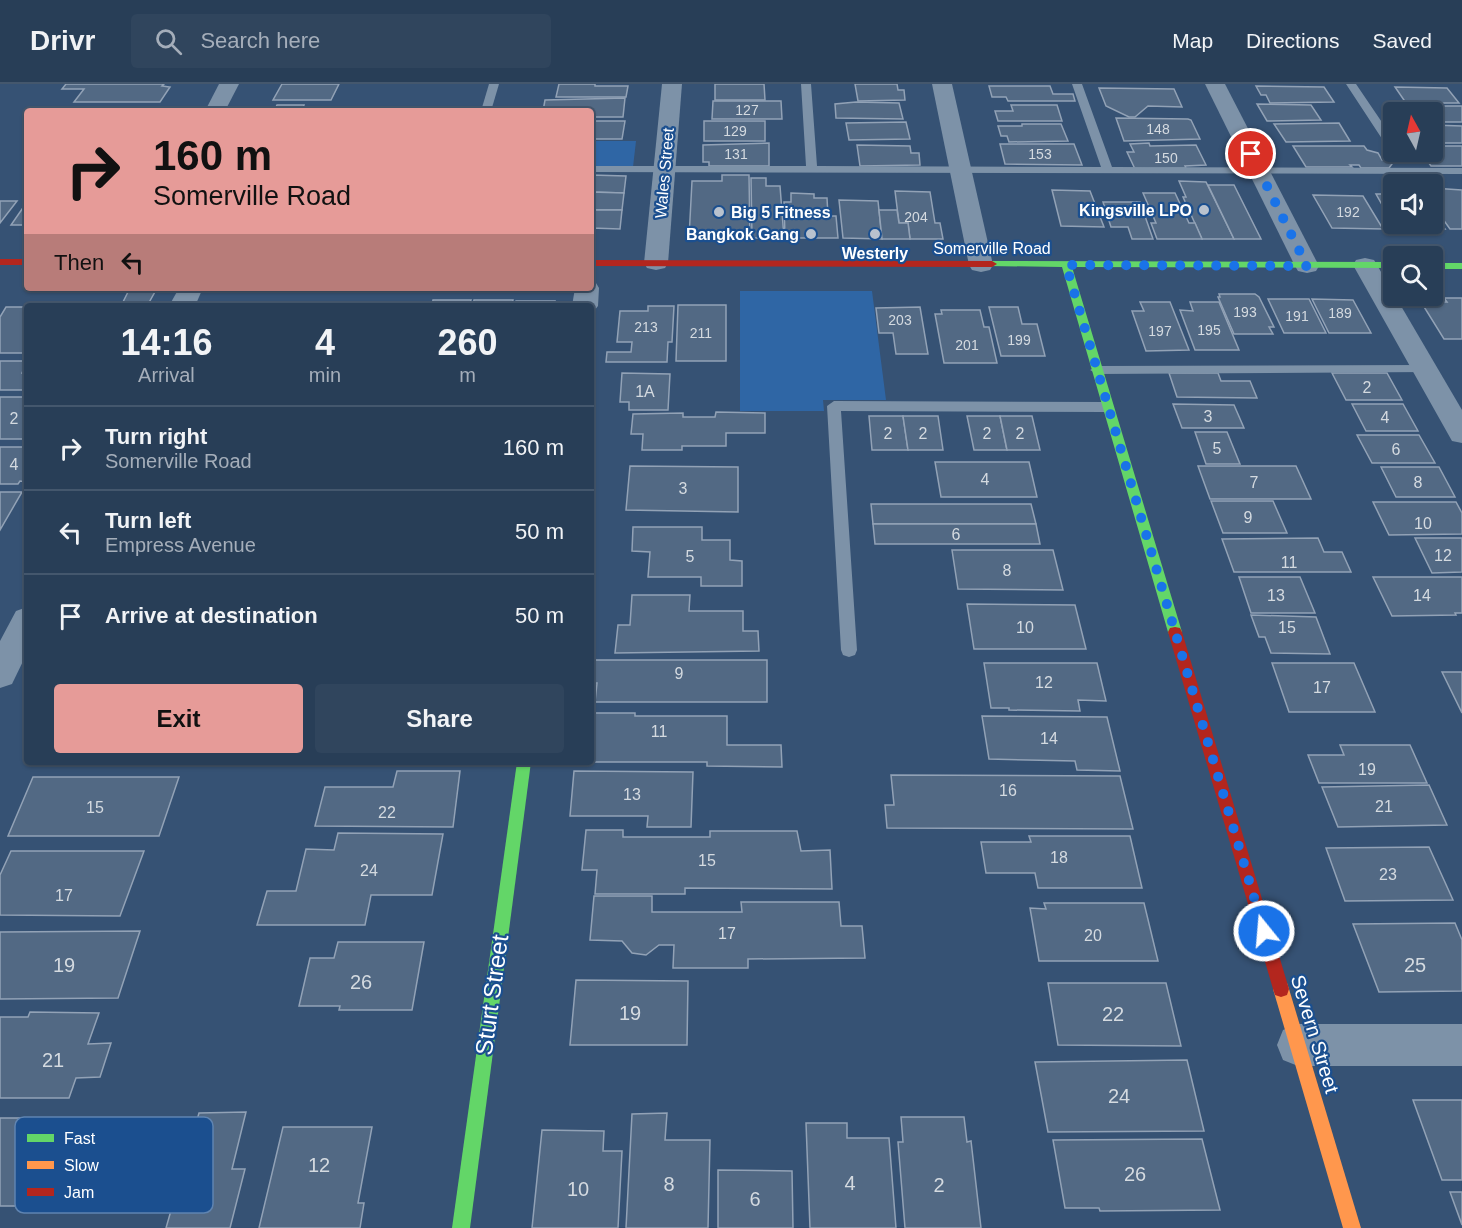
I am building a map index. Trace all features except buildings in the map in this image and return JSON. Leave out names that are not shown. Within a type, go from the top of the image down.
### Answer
[{"type":"street","points":[[217,108],[229,84]]},
{"type":"street","name":"Wales Street","points":[[656,263],[672,84]]},
{"type":"street","points":[[942,84],[981,265]]},
{"type":"street","points":[[1215,84],[1307,266]]},
{"type":"street","points":[[0,262],[24,262]]},
{"type":"street","name":"Somerville Road","points":[[594,263],[1383,265]]},
{"type":"street","name":"Severn Street","points":[[1066,265],[1352,1228]]},
{"type":"street","points":[[1365,265],[1462,434]]},
{"type":"street","points":[[1443,266],[1462,266]]},
{"type":"street","points":[[0,674],[24,626]]},
{"type":"street","name":"Sturt Street","points":[[461,1228],[524,765]]},
{"type":"street","points":[[1298,1045],[1462,1045]]},
{"type":"lane","points":[[487,108],[494,84]]},
{"type":"lane","points":[[806,84],[812,170]]},
{"type":"lane","points":[[1077,84],[1108,171]]},
{"type":"lane","points":[[1351,84],[1383,133]]},
{"type":"lane","points":[[1402,162],[1408,171]]},
{"type":"lane","points":[[594,169],[1462,171]]},
{"type":"lane","points":[[1097,370],[1424,369]]},
{"type":"lane","points":[[849,650],[834,406],[1107,406]]},
{"type":"shaded area","points":[[594,141],[636,141],[633,167],[594,167]]},
{"type":"shaded area","points":[[740,291],[872,291],[886,400],[823,400],[824,411],[740,411]]},
{"type":"traffic: fast","points":[[992,264],[1383,265]]},
{"type":"traffic: fast","points":[[1066,265],[1175,632]]},
{"type":"traffic: fast","points":[[1443,266],[1462,266]]},
{"type":"traffic: fast","points":[[461,1228],[524,765]]},
{"type":"traffic: slow","points":[[1281,989],[1352,1228]]},
{"type":"traffic: jam","points":[[0,262],[24,262]]},
{"type":"traffic: jam","points":[[594,263],[992,264]]},
{"type":"traffic: jam","points":[[1175,632],[1281,989]]},
{"type":"place","name":"Kingsville LPO","points":[[1204,210]]},
{"type":"place","name":"Big 5 Fitness","points":[[719,212]]},
{"type":"place","name":"Bangkok Gang","points":[[811,234]]},
{"type":"place","name":"Westerly","points":[[875,234]]},
{"type":"route","points":[[1251,154],[1307,266],[1066,265],[1264,931]]}]
